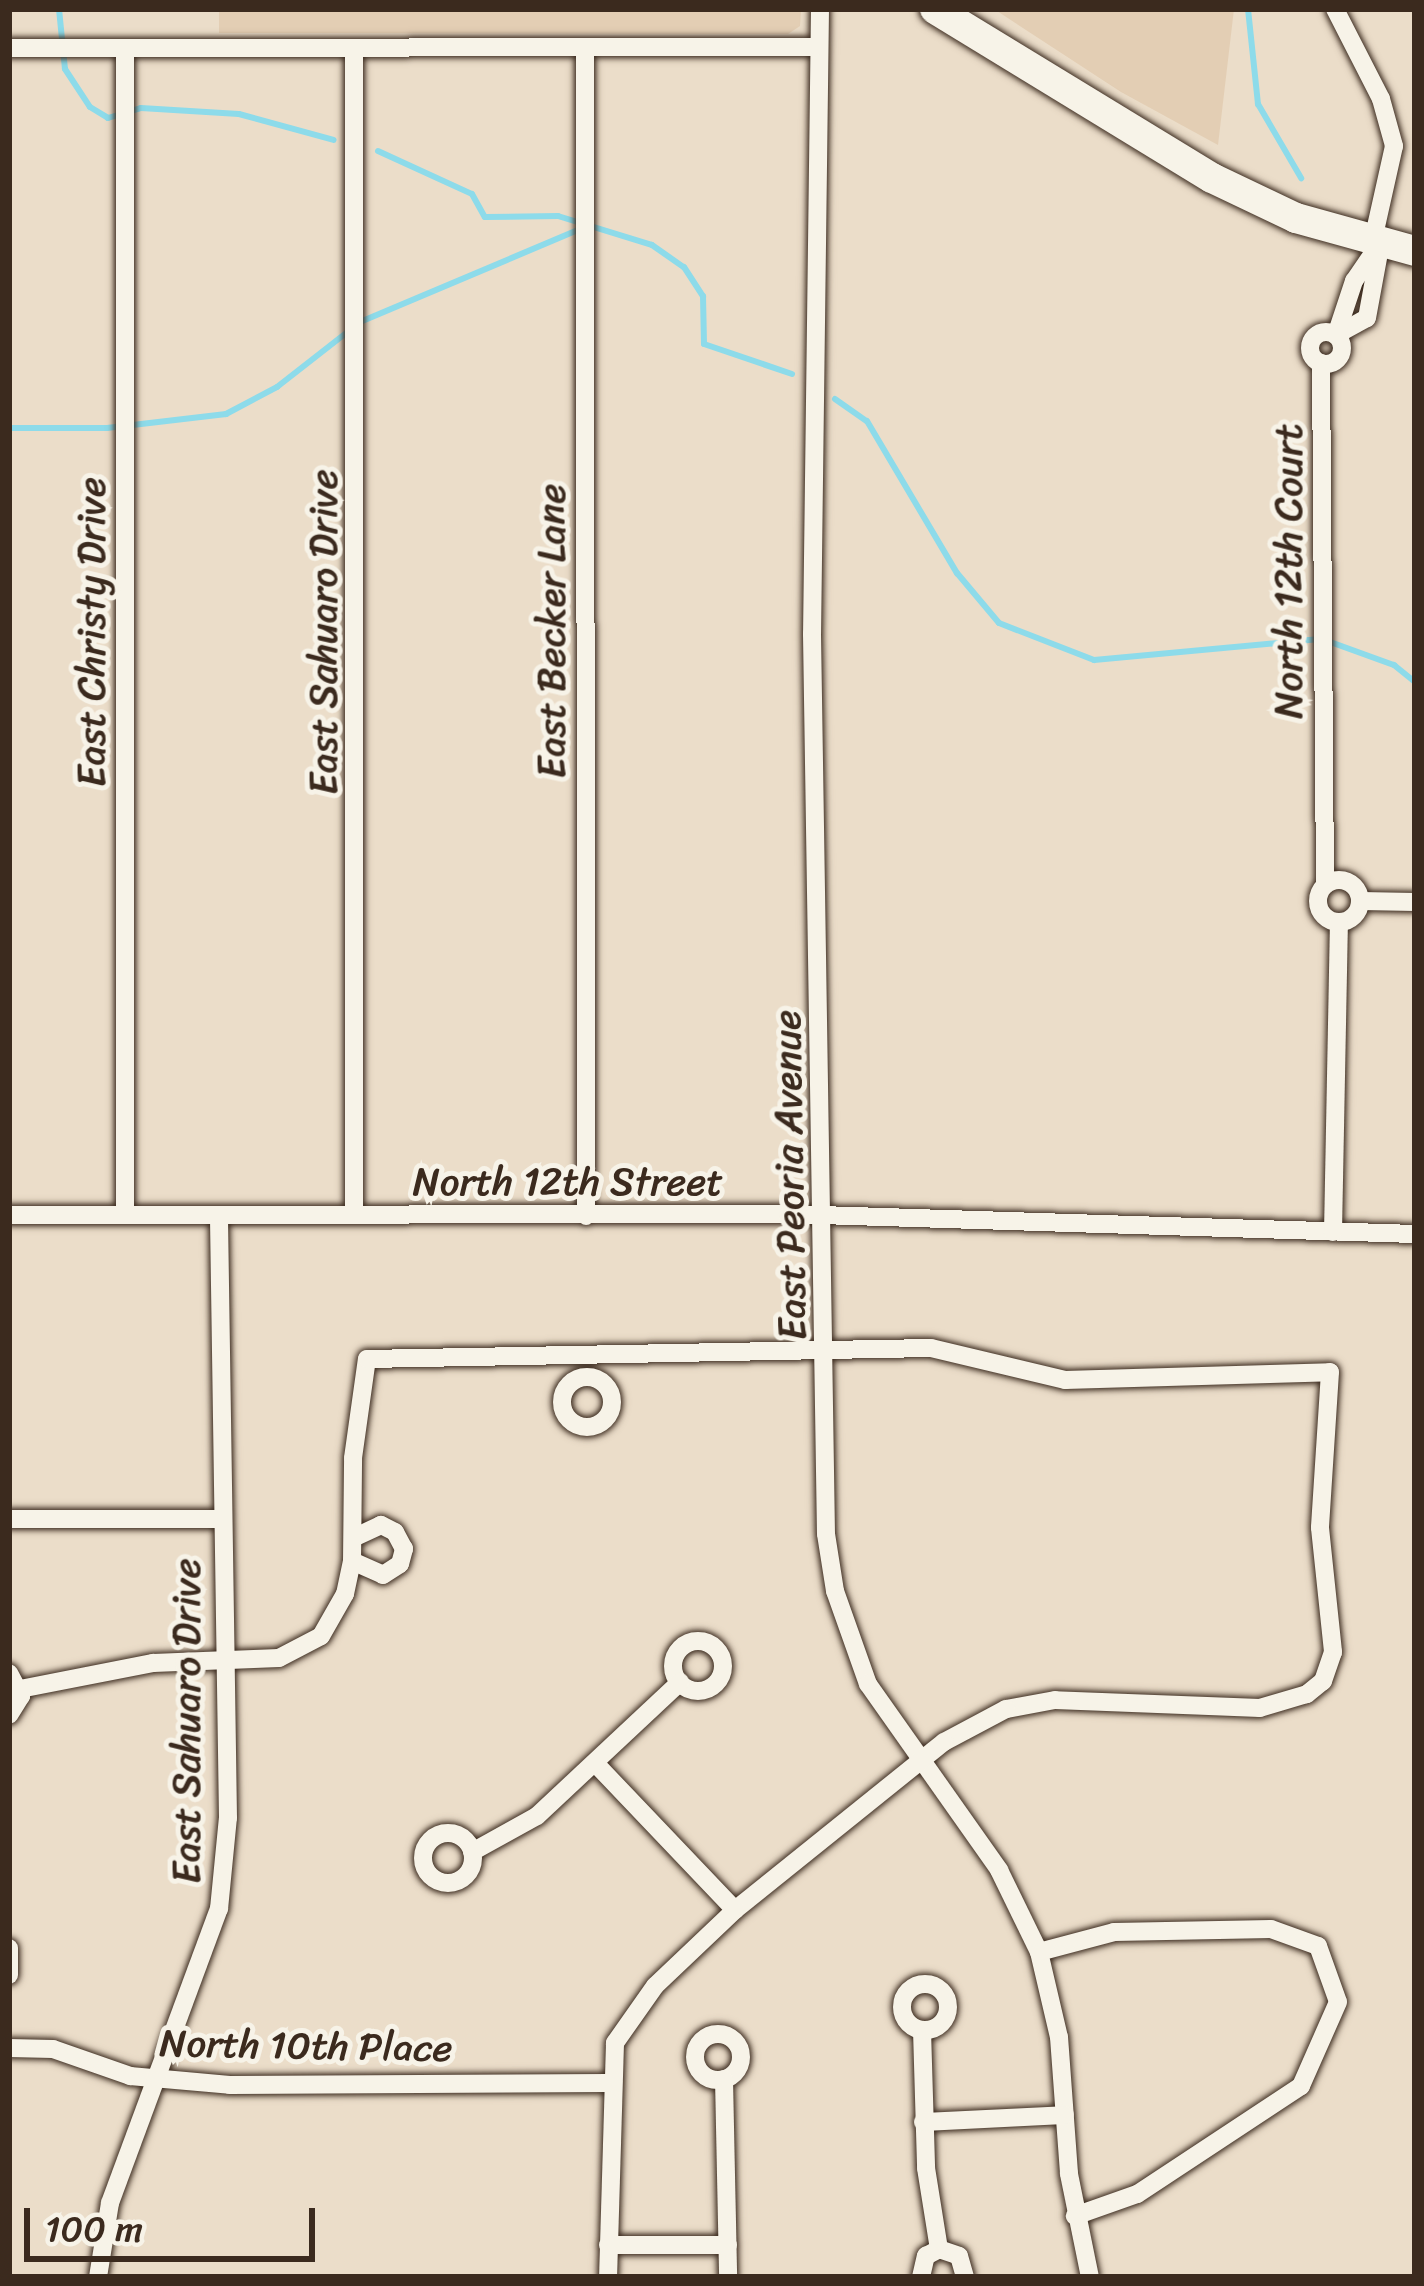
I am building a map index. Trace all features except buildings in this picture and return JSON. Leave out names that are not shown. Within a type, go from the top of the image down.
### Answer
[{"type":"main road","points":[[935,9],[1212,178],[1296,218],[1415,251]]},
{"type":"street","name":"East Peoria Avenue","points":[[820,9],[814,47],[812,634],[825,1215],[824,1399],[836,1592],[868,1684],[999,1870],[1039,1952],[1076,2216],[1090,2277]]},
{"type":"street","points":[[1335,9],[1381,99],[1394,146],[1377,241]]},
{"type":"street","name":"East Becker Lane","points":[[585,46],[586,1216]]},
{"type":"street","points":[[9,48],[814,47]]},
{"type":"street","name":"East Sahuaro Drive","points":[[353,1215],[354,48]]},
{"type":"street","name":"East Christy Drive","points":[[125,50],[125,1215]]},
{"type":"street","name":"North 12th Court","points":[[1324,885],[1321,363],[1310,349],[1314,337],[1336,335],[1366,318],[1377,241]]},
{"type":"street","points":[[1339,922],[1318,905],[1324,885],[1351,882],[1361,901]]},
{"type":"street","points":[[1333,1232],[1339,922],[1361,901],[1415,902]]},
{"type":"street","name":"North 12th Street","points":[[9,1215],[825,1215],[1415,1234]]},
{"type":"street","name":"East Sahuaro Drive","points":[[98,2277],[105,2220],[220,1910],[228,1818],[221,1660],[219,1215]]},
{"type":"street","points":[[9,1714],[15,1680],[153,1663],[279,1658],[321,1636],[345,1594],[352,1562],[367,1359],[588,1366],[826,1348],[931,1348],[1065,1379],[1330,1372],[1320,1528],[1333,1652],[1323,1681],[1307,1694],[1260,1708],[1028,1704],[969,1726],[735,1910],[640,2003],[615,2043],[608,2083],[608,2277]]},
{"type":"street","points":[[9,1519],[219,1519]]},
{"type":"street","points":[[352,1538],[389,1527],[404,1549],[400,1564],[383,1575],[352,1562]]},
{"type":"street","points":[[472,1852],[537,1816],[680,1682]]},
{"type":"street","points":[[595,1763],[735,1910]]},
{"type":"street","points":[[1039,1952],[1114,1932],[1271,1929],[1318,1946],[1338,2002],[1301,2086],[1137,2194],[1076,2216]]},
{"type":"street","points":[[9,1948],[9,1975]]},
{"type":"street","points":[[922,2030],[923,2122],[939,2249]]},
{"type":"street","name":"North 10th Place","points":[[9,2048],[53,2049],[98,2070],[230,2085],[608,2083]]},
{"type":"street","points":[[724,2079],[728,2277]]},
{"type":"street","points":[[923,2122],[1065,2115]]},
{"type":"street","points":[[608,2245],[728,2245]]},
{"type":"street","points":[[921,2277],[922,2263],[939,2249]]},
{"type":"street","points":[[939,2249],[959,2256],[964,2277]]},
{"type":"shaded area","points":[[219,9],[801,9],[800,26],[788,34],[219,33]]},
{"type":"shaded area","points":[[994,9],[1234,9],[1218,145],[1121,92]]},
{"type":"waterway","points":[[59,9],[65,69],[90,107],[108,118],[141,108],[239,114],[334,140]]},
{"type":"waterway","points":[[1248,9],[1258,104],[1301,178]]},
{"type":"waterway","points":[[378,151],[472,194],[485,217],[558,216],[652,245],[684,267],[703,296],[704,344],[792,374]]},
{"type":"waterway","points":[[360,322],[580,229]]},
{"type":"waterway","points":[[9,428],[107,428],[226,414],[277,387],[350,330]]},
{"type":"waterway","points":[[835,399],[867,421],[957,573],[999,623],[1094,660],[1322,639],[1394,665],[1415,682]]}]
